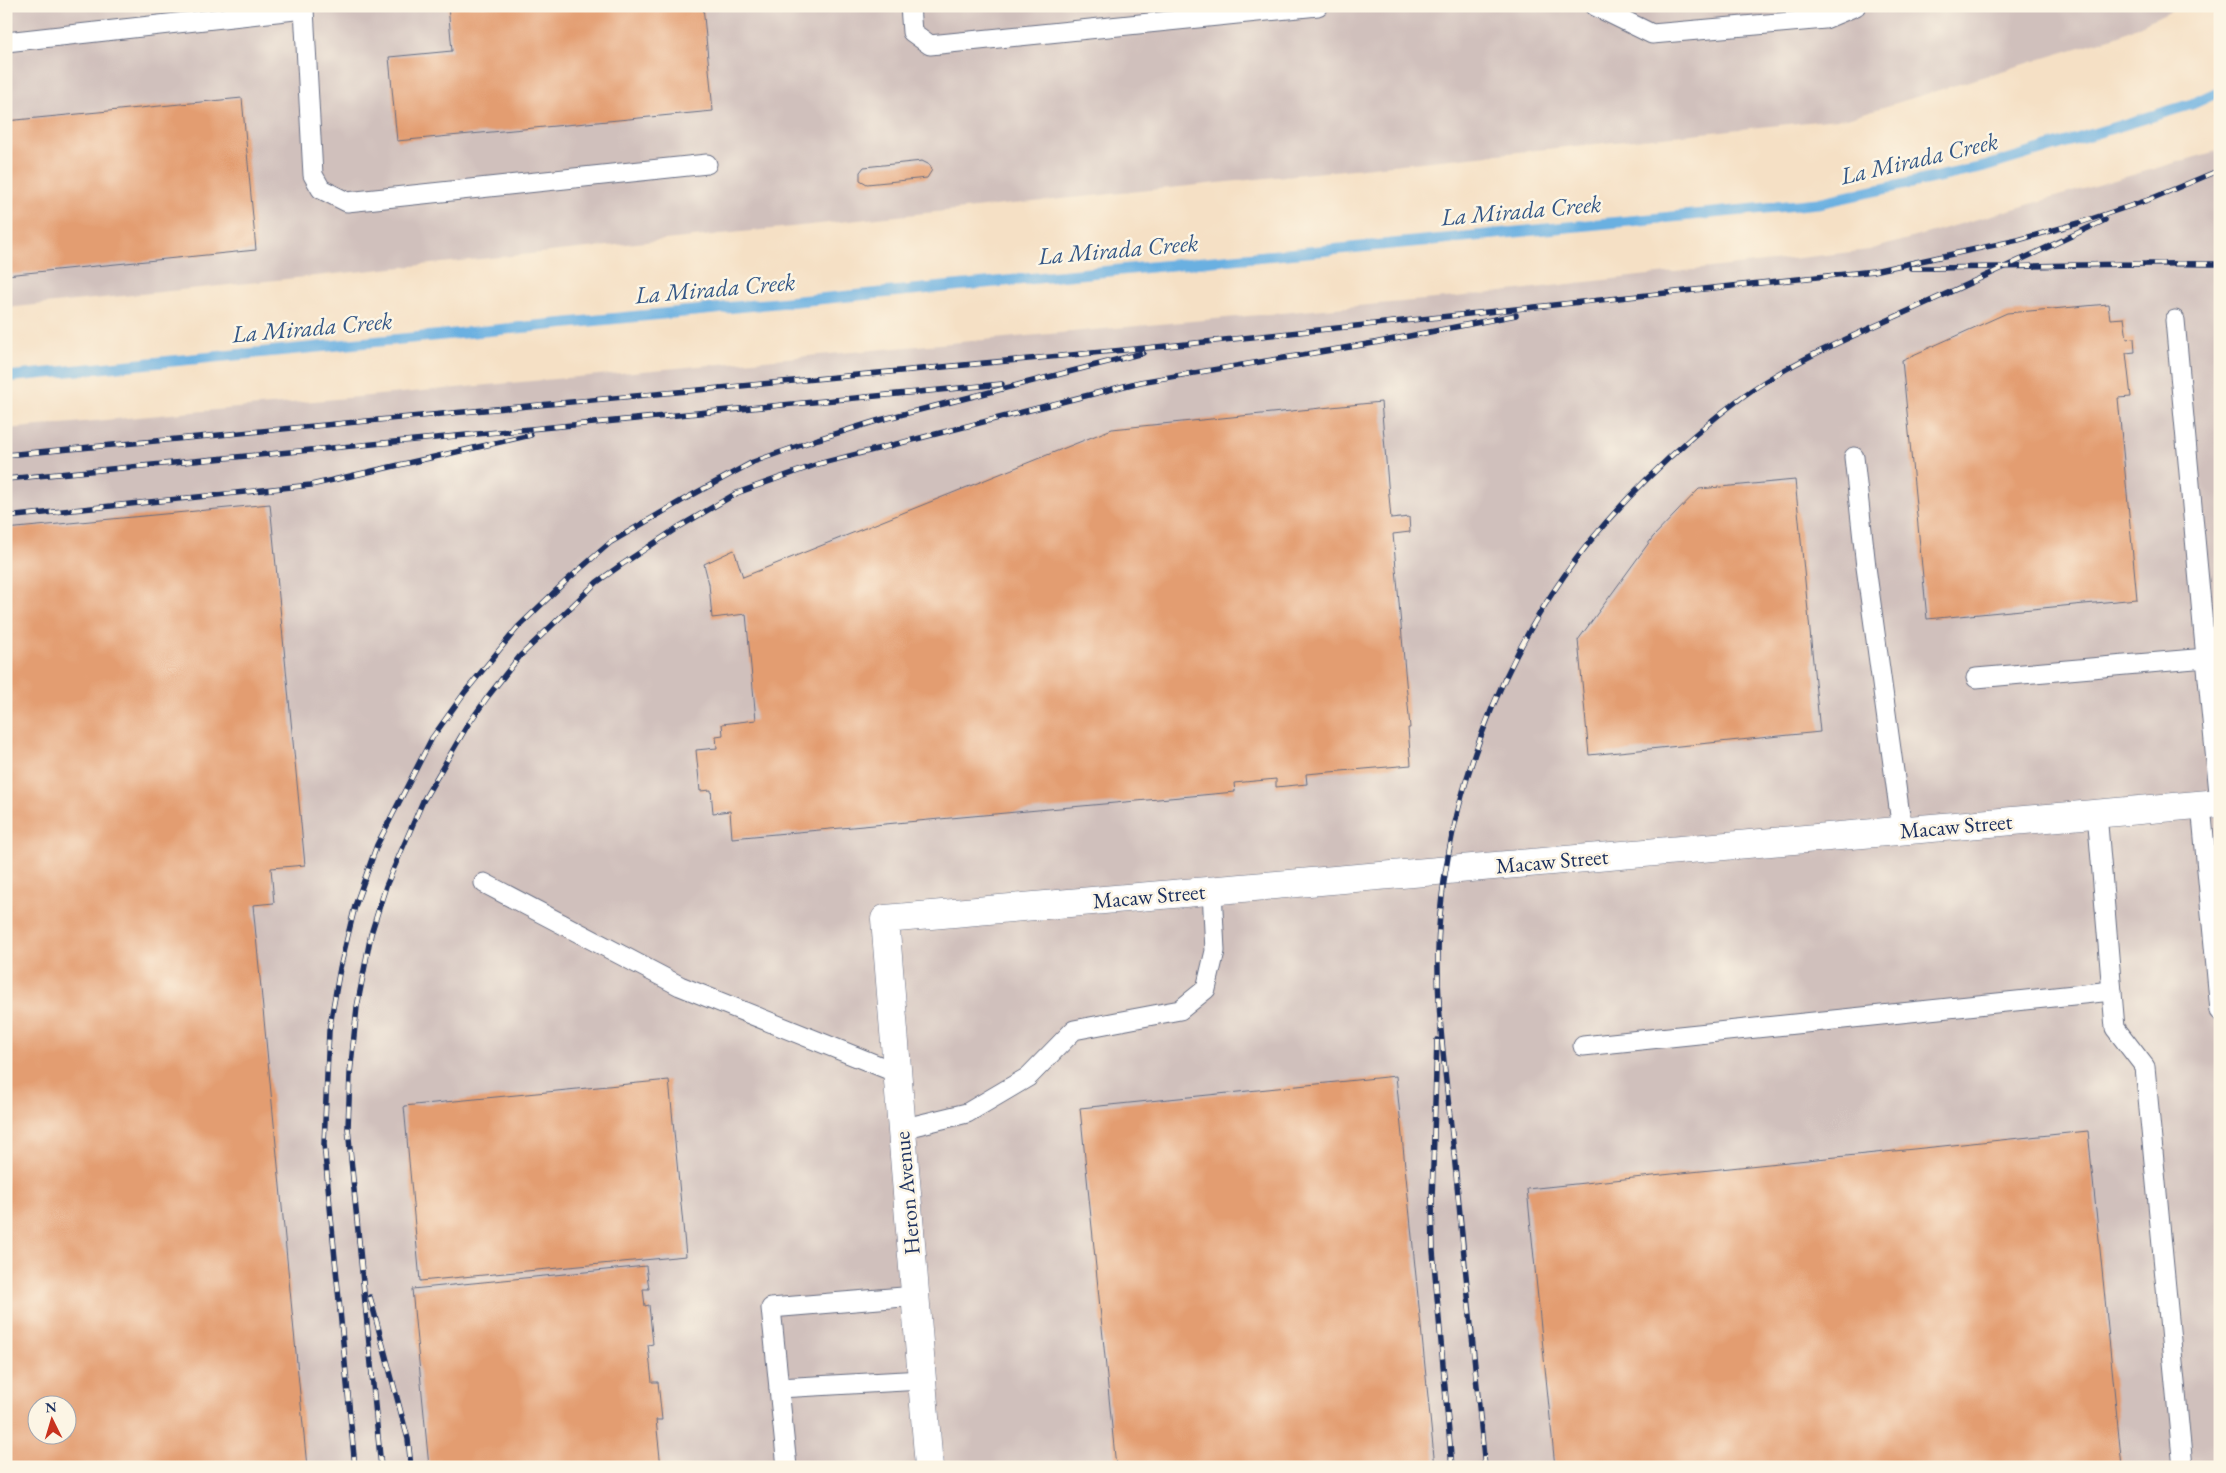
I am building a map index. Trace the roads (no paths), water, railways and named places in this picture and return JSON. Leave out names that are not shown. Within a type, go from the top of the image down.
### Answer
[{"type":"street","name":"Macaw Street","points":[[885,919],[2213,804]]},
{"type":"street","name":"Heron Avenue","points":[[885,919],[928,1467]]},
{"type":"lane","points":[[910,6],[912,32],[930,45],[1318,6]]},
{"type":"lane","points":[[1595,6],[1652,34],[1825,19],[1856,6]]},
{"type":"lane","points":[[6,42],[304,8],[313,175],[321,189],[346,202],[707,164]]},
{"type":"lane","points":[[2174,320],[2213,657],[2213,804],[2220,1011]]},
{"type":"lane","points":[[1854,457],[1866,567],[1902,830]]},
{"type":"lane","points":[[1976,678],[2213,657]]},
{"type":"lane","points":[[2097,813],[2115,1028],[2145,1067],[2183,1467]]},
{"type":"lane","points":[[484,883],[680,986],[897,1073]]},
{"type":"lane","points":[[902,1129],[968,1113],[1028,1077],[1074,1030],[1180,1010],[1206,990],[1215,951],[1212,890]]},
{"type":"lane","points":[[1583,1046],[2112,991]]},
{"type":"lane","points":[[787,1467],[771,1308],[915,1296]]},
{"type":"lane","points":[[779,1388],[922,1380]]},
{"type":"waterway","name":"La Mirada Creek","points":[[6,377],[1818,203],[1984,167],[2192,104],[2220,91]]},
{"type":"railway","points":[[6,455],[1177,345],[1874,271],[2018,240],[2079,223],[2148,200],[2220,170]]},
{"type":"railway","points":[[1485,1467],[1441,1029],[1438,943],[1446,870],[1454,825],[1481,737],[1517,653],[1564,576],[1623,503],[1670,457],[1742,397],[1779,373],[1817,353],[2105,220]]},
{"type":"railway","points":[[1911,268],[2220,264]]},
{"type":"railway","points":[[381,1467],[348,1128],[350,1074],[357,1007],[371,934],[386,886],[423,801],[467,726],[520,656],[597,582],[677,528],[737,493],[818,464],[1140,382],[1374,343],[1516,315]]},
{"type":"railway","points":[[355,1467],[324,1144],[329,1031],[340,968],[355,906],[377,845],[432,738],[465,692],[518,627],[566,581],[611,542],[753,462],[880,420],[1143,353]]},
{"type":"railway","points":[[6,479],[1002,384]]},
{"type":"railway","points":[[6,517],[311,485],[531,435]]},
{"type":"railway","points":[[1437,1040],[1432,1199],[1433,1251],[1452,1467]]},
{"type":"railway","points":[[370,1297],[408,1439],[411,1467]]}]
